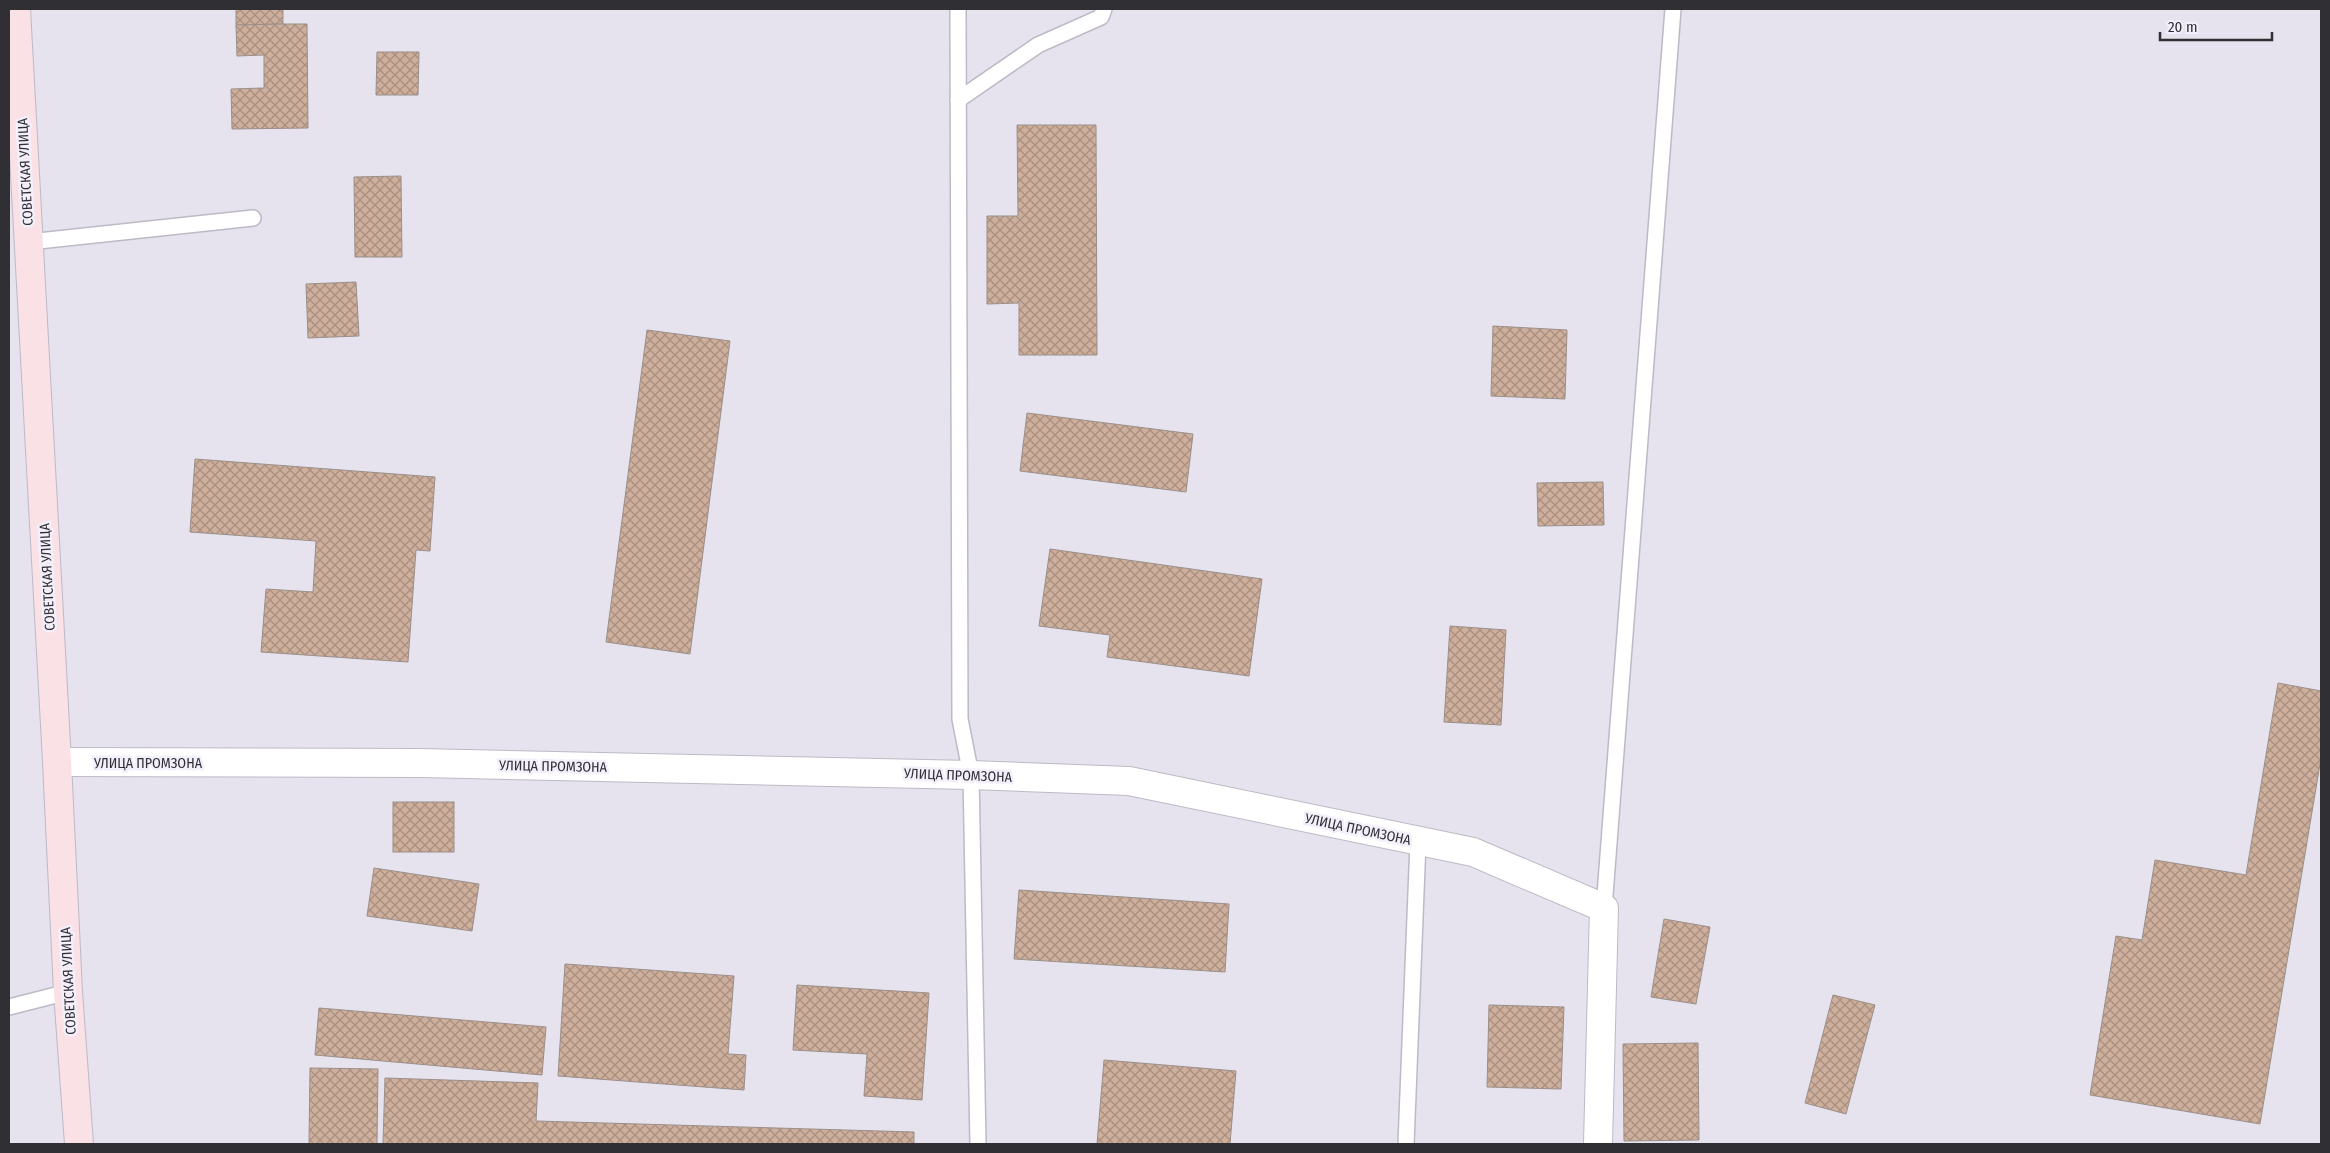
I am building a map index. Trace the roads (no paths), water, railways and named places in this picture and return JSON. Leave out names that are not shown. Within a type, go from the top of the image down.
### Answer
[{"type":"street","name":"СОВЕТСКАЯ УЛИЦА","points":[[16,9],[17,177],[29,242],[68,992],[79,1144]]},
{"type":"street","name":"УЛИЦА ПРОМЗОНА","points":[[57,762],[420,763],[971,775],[1129,781],[1473,852],[1604,908]]},
{"type":"street","points":[[1598,1144],[1604,908]]},
{"type":"lane","points":[[958,9],[960,719],[971,775],[978,1144]]},
{"type":"lane","points":[[958,100],[1038,45],[1101,17],[1104,9]]},
{"type":"lane","points":[[1604,908],[1673,9]]},
{"type":"lane","points":[[29,242],[253,218]]},
{"type":"lane","points":[[1406,1144],[1418,842]]},
{"type":"lane","points":[[9,1007],[68,992]]}]
